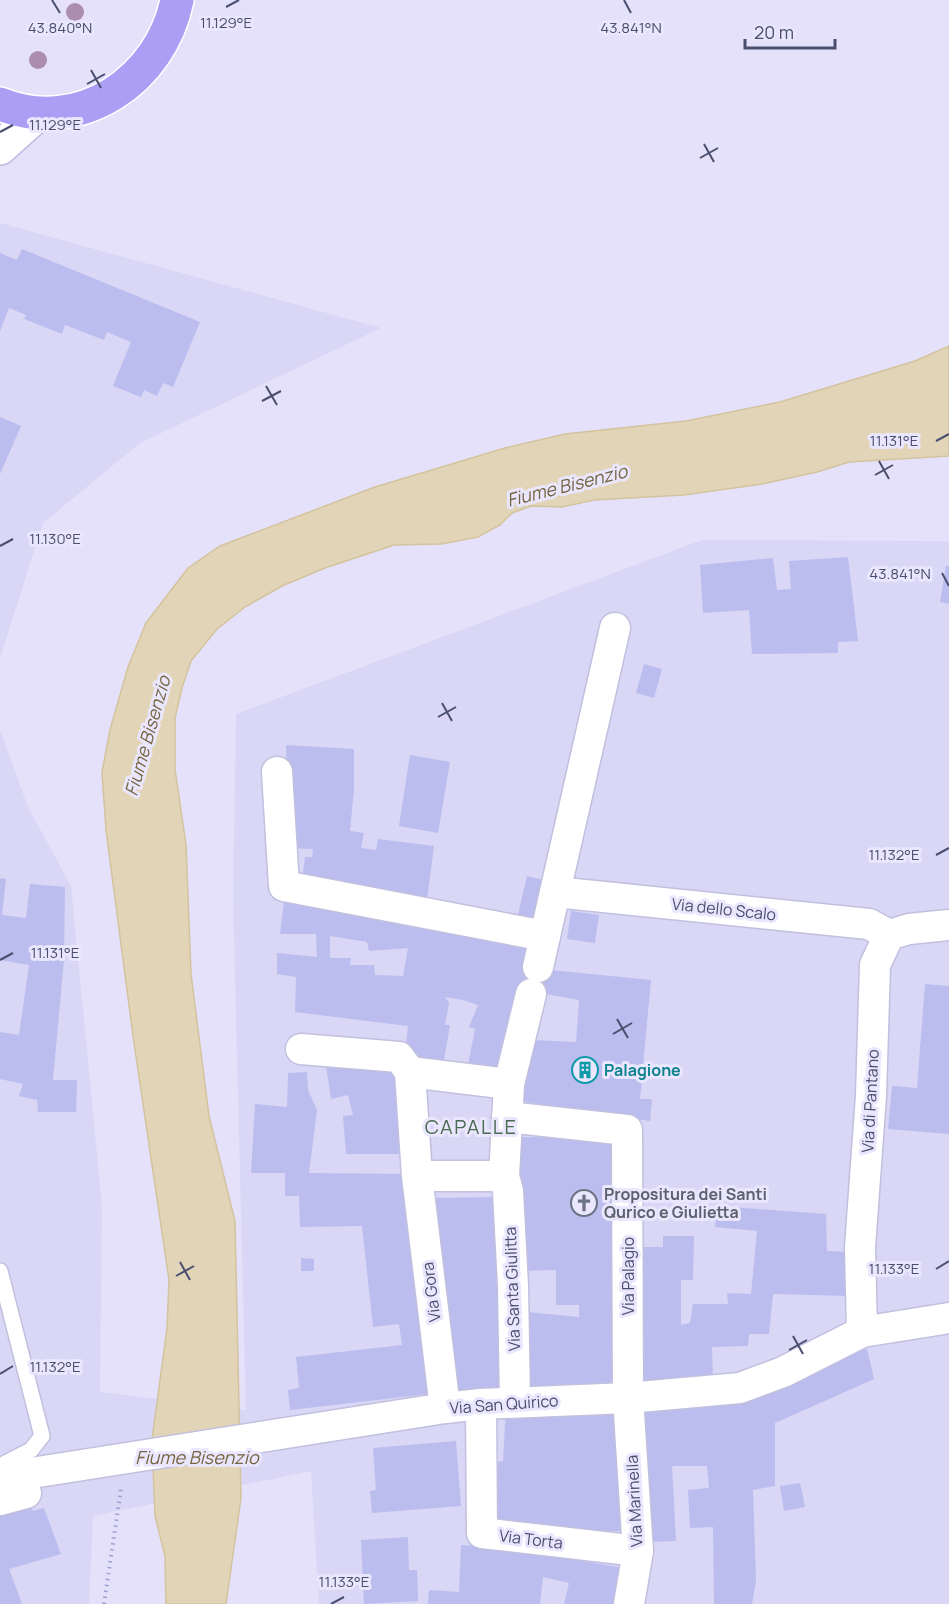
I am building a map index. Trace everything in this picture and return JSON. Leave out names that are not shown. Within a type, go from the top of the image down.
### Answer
[{"type":"main road","points":[[0,104],[39,113],[86,106],[125,86],[149,64],[164,40],[177,0]]},
{"type":"street","points":[[0,148],[39,113]]},
{"type":"street","points":[[301,1049],[399,1057],[410,1072],[509,1084],[615,628]]},
{"type":"street","points":[[277,772],[284,886],[545,936]]},
{"type":"street","name":"Via dello Scalo","points":[[555,892],[869,924],[889,935]]},
{"type":"street","points":[[889,935],[909,928],[949,925]]},
{"type":"street","name":"Via di Pantano","points":[[862,1332],[860,1247],[871,1096],[875,965],[889,935]]},
{"type":"street","name":"Via Gora","points":[[410,1072],[417,1176],[445,1408]]},
{"type":"street","name":"Via Santa Giulitta","points":[[509,1084],[504,1176],[508,1191],[513,1286],[515,1402]]},
{"type":"street","name":"Via Palagio","points":[[507,1117],[627,1130],[628,1398]]},
{"type":"street","points":[[417,1176],[504,1176]]},
{"type":"street","name":"Via San Quirico","points":[[0,1478],[445,1408],[515,1402],[628,1398],[740,1388],[783,1372],[862,1332],[949,1318]]},
{"type":"street","name":"Via Marinella","points":[[628,1398],[638,1551],[629,1604]]},
{"type":"street","name":"Via Torta","points":[[481,1404],[482,1533],[638,1551]]},
{"type":"lane","points":[[0,1271],[42,1436],[31,1450],[0,1466]]},
{"type":"path","points":[[104,1604],[126,1459]]},
{"type":"shaded area","points":[[0,223],[381,328],[140,443],[43,523],[0,658]]},
{"type":"shaded area","points":[[702,540],[949,541],[949,1604],[319,1604],[311,1471],[93,1516],[89,1604],[0,1604],[0,730],[28,807],[71,886],[102,1206],[100,1392],[246,1410],[233,898],[236,714]]},
{"type":"water","name":"Fiume Bisenzio","points":[[949,346],[949,456],[849,462],[817,472],[762,484],[684,495],[594,500],[562,507],[531,506],[512,513],[500,525],[478,537],[441,544],[394,545],[325,568],[282,586],[245,607],[217,629],[191,661],[175,718],[175,769],[186,845],[191,974],[209,1116],[235,1221],[241,1498],[226,1604],[166,1604],[165,1556],[155,1516],[152,1440],[167,1328],[169,1280],[134,1043],[106,830],[102,772],[110,730],[128,667],[146,623],[188,568],[220,546],[375,487],[505,448],[565,434],[686,421],[780,402],[915,361]]},
{"type":"building","points":[[22,249],[200,322],[173,387],[163,383],[157,396],[144,390],[141,397],[113,386],[131,342],[107,332],[104,340],[65,325],[62,334],[24,319],[26,315],[9,308],[0,331],[0,253],[17,260]]},
{"type":"building","points":[[0,417],[21,426],[0,474]]},
{"type":"building","points":[[848,557],[858,641],[838,642],[838,653],[752,654],[749,610],[703,613],[700,565],[773,558],[777,590],[791,589],[789,561]]},
{"type":"building","points":[[946,566],[949,566],[949,604],[940,602]]},
{"type":"building","points":[[644,664],[662,669],[654,698],[636,693]]},
{"type":"building","points":[[286,745],[354,749],[354,789],[350,831],[364,833],[361,848],[376,850],[378,839],[434,846],[427,900],[302,879],[305,857],[312,857],[313,849],[290,848]]},
{"type":"building","points":[[410,755],[450,762],[438,833],[399,826]]},
{"type":"building","points":[[527,876],[548,881],[538,929],[516,924]]},
{"type":"building","points":[[0,878],[6,879],[2,915],[26,918],[30,884],[65,887],[64,959],[53,1080],[77,1080],[76,1112],[38,1112],[37,1100],[19,1096],[23,1084],[0,1079],[0,1032],[19,1035],[29,965],[0,960]]},
{"type":"building","points":[[284,901],[536,943],[530,968],[651,980],[640,1099],[652,1099],[650,1121],[520,1101],[533,1040],[576,1042],[579,1000],[524,990],[502,1074],[467,1070],[475,1029],[469,1027],[478,1005],[445,997],[449,1003],[445,1025],[450,1025],[444,1060],[405,1055],[408,1026],[295,1012],[296,977],[277,974],[277,953],[317,957],[316,934],[280,934]],"holes":[[[330,936],[367,942],[369,951],[408,948],[403,976],[375,975],[374,965],[350,965],[351,958],[330,958]]]},
{"type":"building","points":[[571,911],[599,915],[595,943],[567,939]]},
{"type":"building","points":[[925,984],[949,986],[949,1134],[888,1129],[892,1086],[917,1088]]},
{"type":"building","points":[[325,1058],[399,1063],[410,1154],[346,1154],[343,1116],[353,1115],[348,1095],[331,1099]]},
{"type":"building","points":[[307,1072],[308,1090],[317,1110],[309,1173],[410,1174],[437,1393],[290,1410],[288,1390],[299,1388],[296,1357],[402,1345],[399,1324],[373,1327],[362,1226],[300,1227],[299,1196],[285,1196],[285,1173],[251,1173],[255,1104],[287,1107],[288,1073]]},
{"type":"building","points":[[515,1137],[612,1138],[614,1390],[523,1392],[526,1312],[579,1317],[579,1305],[556,1305],[556,1270],[520,1271]]},
{"type":"building","points":[[504,1197],[505,1391],[457,1392],[425,1198]]},
{"type":"building","points":[[717,1206],[826,1214],[827,1251],[850,1252],[849,1296],[773,1294],[769,1334],[749,1334],[748,1346],[712,1347],[713,1382],[641,1386],[643,1247],[663,1247],[663,1236],[694,1236],[693,1280],[681,1280],[681,1325],[690,1323],[693,1304],[728,1304],[727,1293],[751,1294],[757,1231],[715,1227]]},
{"type":"building","points":[[301,1258],[314,1259],[314,1271],[301,1271]]},
{"type":"building","points":[[867,1349],[874,1379],[775,1423],[775,1486],[753,1490],[756,1581],[752,1604],[714,1604],[713,1527],[690,1528],[688,1490],[709,1488],[707,1466],[672,1466],[676,1541],[646,1542],[637,1406]]},
{"type":"building","points":[[506,1408],[622,1408],[628,1531],[582,1532],[498,1528],[497,1462],[503,1461]]},
{"type":"building","points":[[456,1441],[461,1506],[372,1513],[370,1491],[376,1490],[373,1448]]},
{"type":"building","points":[[800,1483],[805,1507],[784,1511],[780,1486]]},
{"type":"building","points":[[28,1500],[33,1511],[44,1508],[61,1554],[9,1569],[22,1604],[0,1604],[0,1512]]},
{"type":"building","points":[[408,1537],[409,1570],[417,1570],[418,1601],[364,1604],[361,1540]]},
{"type":"building","points":[[461,1545],[504,1547],[628,1569],[621,1604],[564,1604],[569,1583],[543,1577],[540,1604],[428,1604],[429,1590],[459,1592]]},
{"type":"place","name":"Palagione","points":[[585,1070]]},
{"type":"place","name":"Propositura dei Santi Qurico e Giulietta","points":[[584,1203]]},
{"type":"district","name":"CAPALLE","points":[[471,1127]]}]
